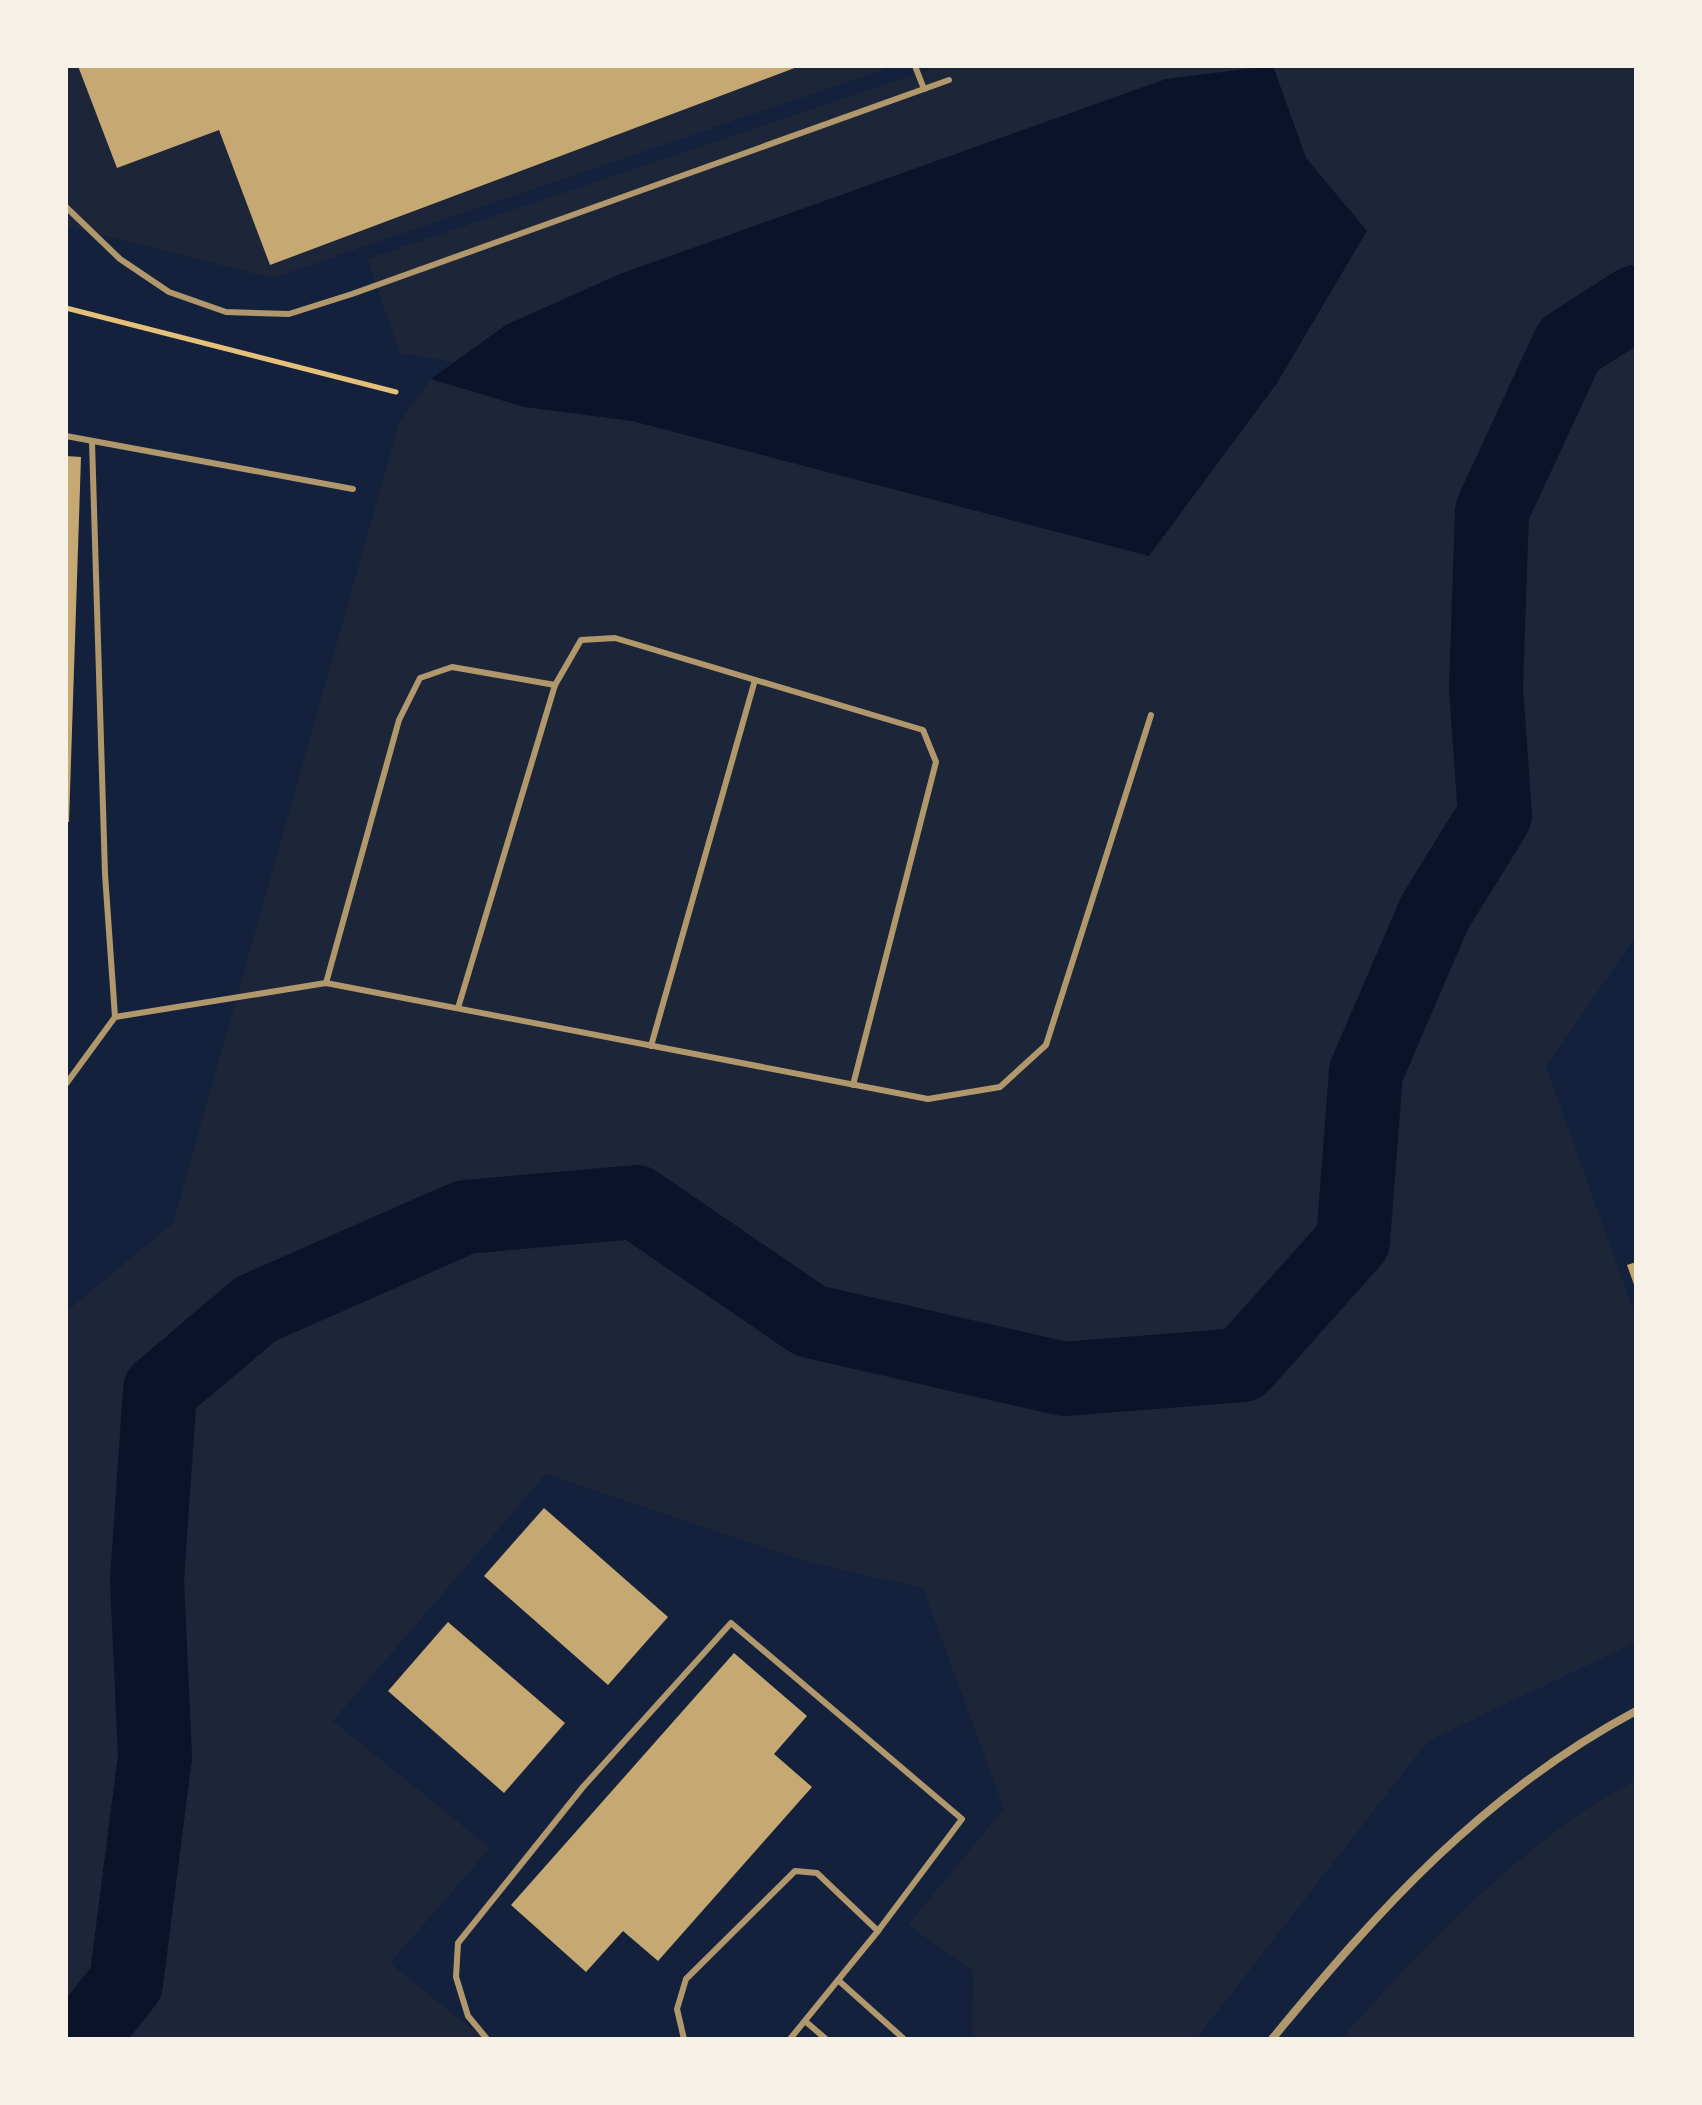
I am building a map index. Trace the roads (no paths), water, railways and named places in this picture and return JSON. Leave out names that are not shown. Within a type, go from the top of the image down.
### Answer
[{"type":"street","points":[[1272,2039],[1374,1917],[1459,1835],[1542,1768],[1636,1711]]},
{"type":"lane","points":[[915,66],[924,89]]},
{"type":"lane","points":[[66,207],[120,259],[169,292],[226,312],[289,314],[949,80]]},
{"type":"lane","points":[[66,436],[353,489]]},
{"type":"lane","points":[[66,1084],[115,1017],[105,874],[92,442]]},
{"type":"lane","points":[[458,1008],[555,685],[581,640],[615,638],[923,730],[936,762],[853,1085]]},
{"type":"lane","points":[[326,983],[399,720],[420,678],[452,667],[555,685]]},
{"type":"lane","points":[[651,1046],[755,680]]},
{"type":"lane","points":[[115,1017],[326,983],[928,1099],[1000,1087],[1046,1045],[1151,715]]},
{"type":"lane","points":[[487,2039],[468,2016],[456,1977],[458,1943],[583,1787],[731,1623],[962,1819],[878,1931],[790,2039]]},
{"type":"lane","points":[[684,2039],[677,2009],[686,1979],[795,1871],[817,1873],[878,1931]]},
{"type":"lane","points":[[838,1980],[904,2039]]},
{"type":"lane","points":[[805,2021],[826,2039]]},
{"type":"waterway","points":[[81,2039],[126,1983],[155,1757],[147,1580],[160,1390],[256,1309],[465,1217],[636,1202],[810,1321],[1064,1379],[1242,1365],[1353,1241],[1366,1072],[1435,912],[1495,815],[1486,688],[1492,511],[1569,345],[1636,302]]}]
